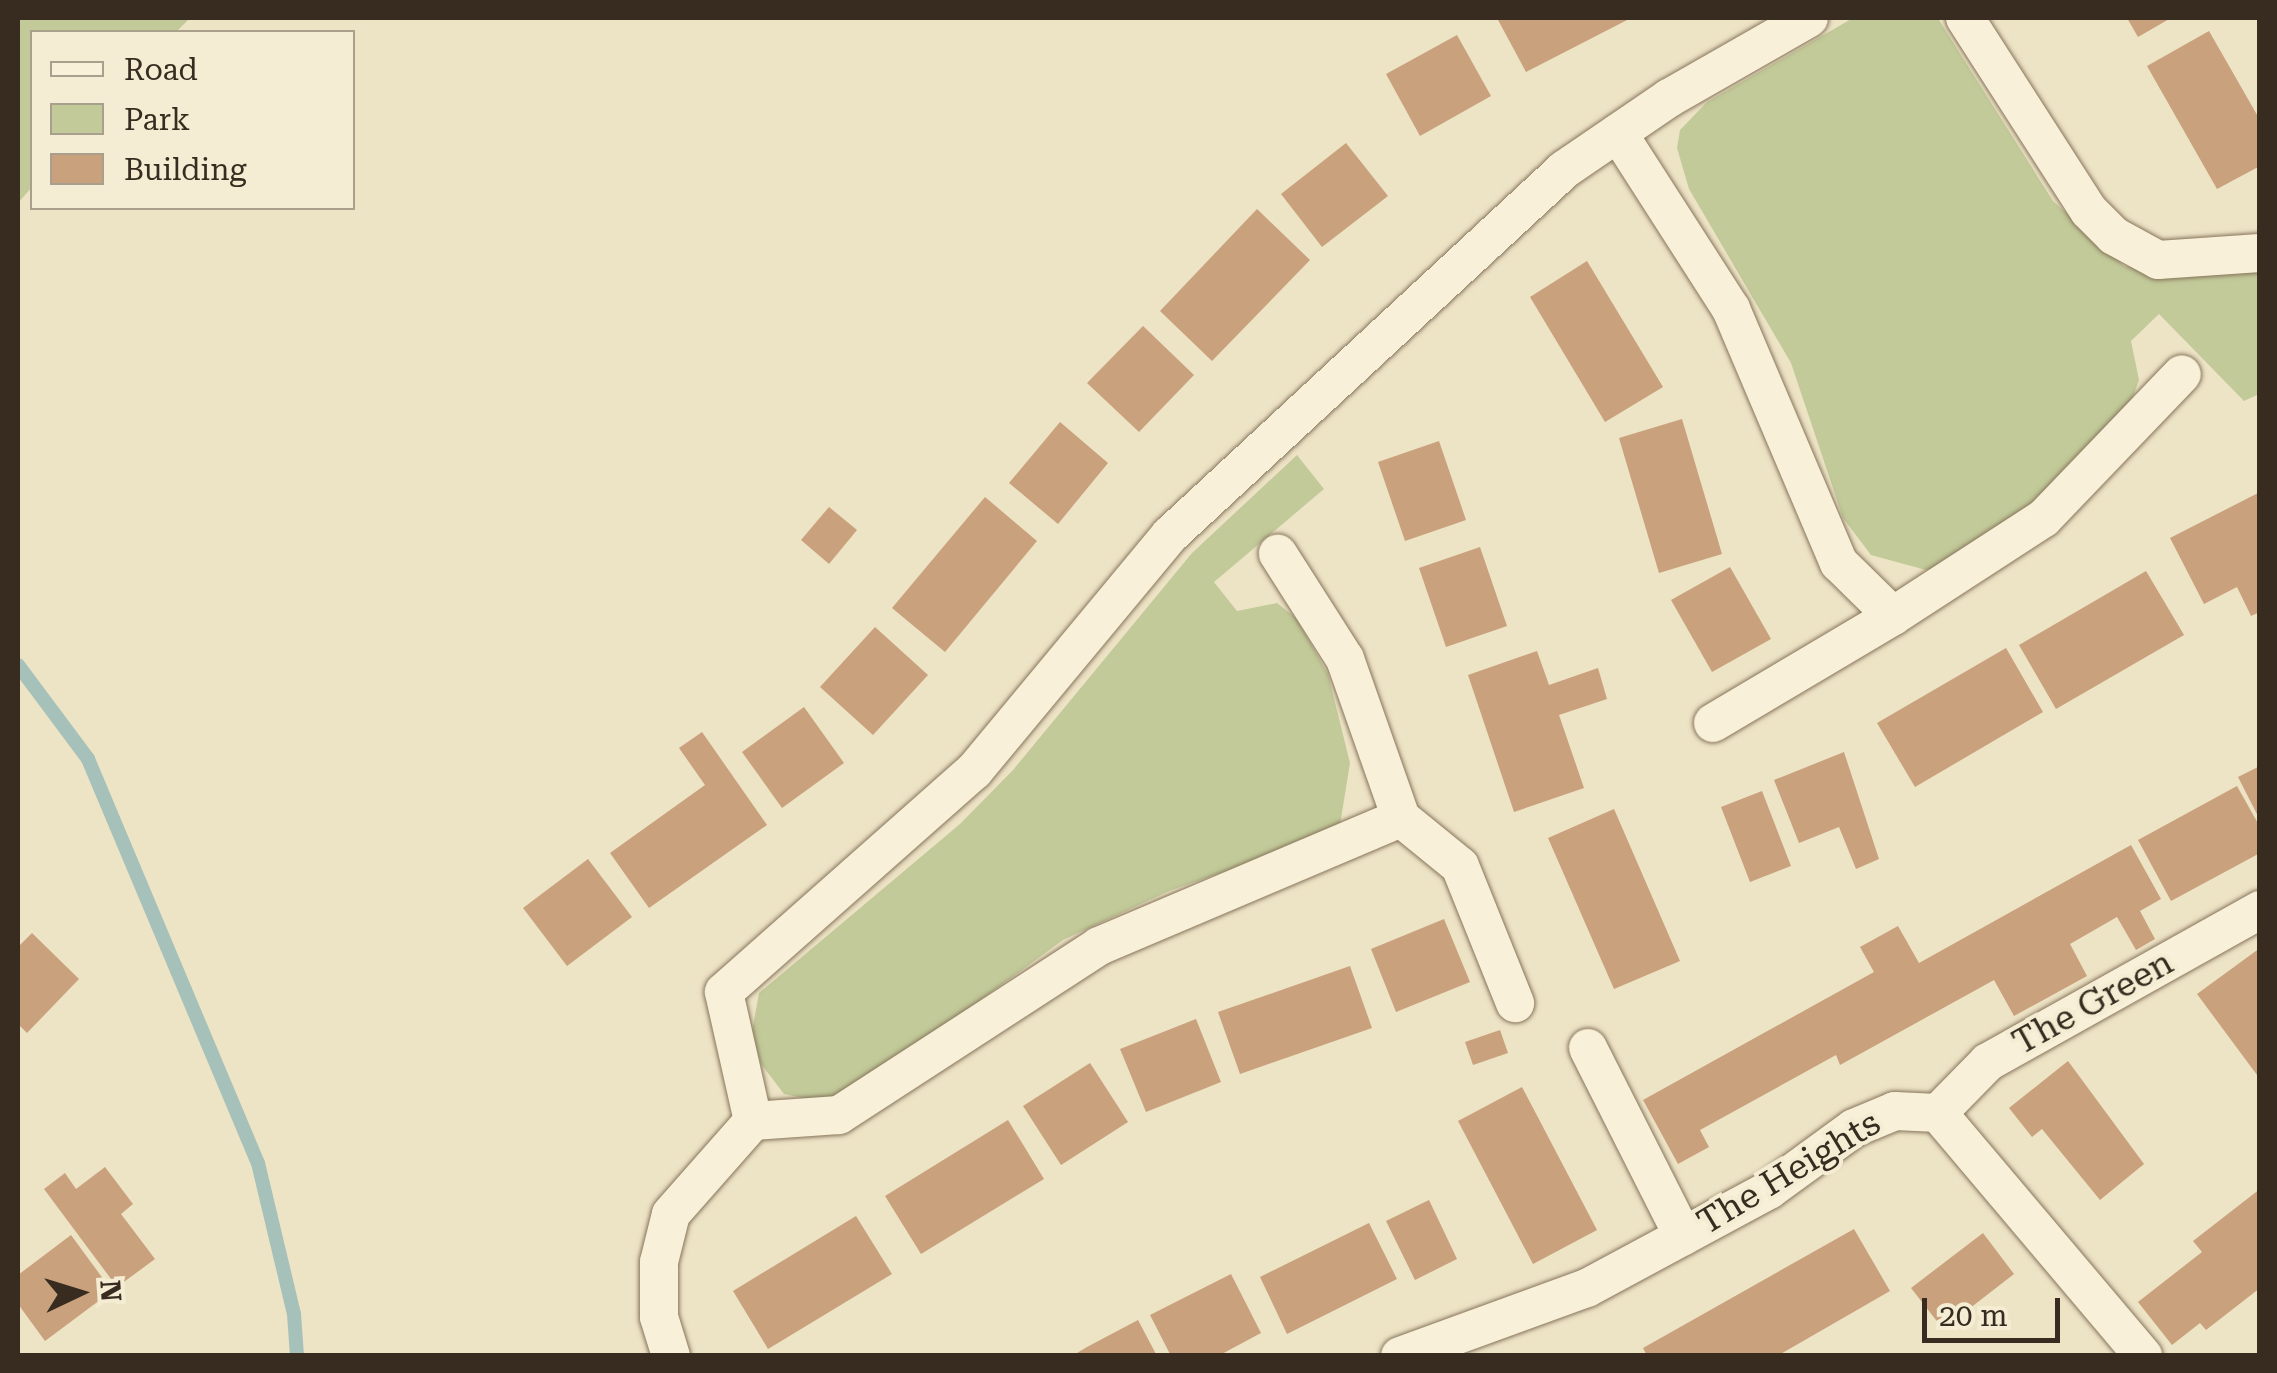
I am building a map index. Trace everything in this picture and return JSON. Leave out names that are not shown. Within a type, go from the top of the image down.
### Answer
[{"type":"street","points":[[752,1121],[724,992],[818,916],[974,771],[1170,535],[1565,169],[1809,18]]},
{"type":"street","points":[[1965,18],[2088,212],[2114,236],[2158,260],[2260,253]]},
{"type":"street","points":[[1618,133],[1731,309],[1840,563],[1893,616]]},
{"type":"street","points":[[1714,723],[1893,616],[2044,518],[2182,374]]},
{"type":"street","points":[[1278,554],[1345,659],[1401,818],[1460,866],[1515,1002]]},
{"type":"street","points":[[671,1356],[660,1317],[659,1262],[671,1214],[752,1121],[839,1115],[1098,946],[1401,818]]},
{"type":"street","name":"The Green","points":[[1938,1113],[1988,1062],[2260,910]]},
{"type":"street","name":"The Heights","points":[[1588,1048],[1683,1236]]},
{"type":"street","name":"The Heights","points":[[1400,1356],[1587,1288],[1769,1190],[1854,1128],[1894,1110],[1938,1113]]},
{"type":"street","points":[[1938,1113],[2143,1356]]},
{"type":"green space","points":[[18,18],[190,18],[178,30],[30,30],[30,189],[18,203]]},
{"type":"green space","points":[[1853,18],[1939,20],[2053,201],[2124,266],[2182,278],[2246,269],[2259,274],[2259,394],[2244,401],[2159,314],[2131,341],[2139,380],[2130,405],[2047,494],[1943,565],[1926,570],[1871,555],[1843,518],[1791,363],[1689,189],[1677,148],[1680,130],[1707,102]]},
{"type":"green space","points":[[1297,455],[1324,489],[1214,582],[1237,611],[1277,603],[1296,618],[1328,674],[1350,763],[1339,831],[1169,891],[1063,940],[851,1094],[821,1102],[784,1094],[761,1064],[752,1032],[759,993],[960,824],[1013,770],[1192,553]]},
{"type":"building","points":[[1497,18],[1631,18],[1526,72]]},
{"type":"building","points":[[2127,18],[2171,18],[2138,37]]},
{"type":"building","points":[[2209,31],[2260,120],[2260,166],[2217,189],[2147,66]]},
{"type":"building","points":[[1457,35],[1491,96],[1420,136],[1386,74]]},
{"type":"building","points":[[1346,143],[1388,196],[1322,247],[1281,194]]},
{"type":"building","points":[[1257,209],[1310,260],[1212,361],[1160,311]]},
{"type":"building","points":[[1587,261],[1663,387],[1605,422],[1530,297]]},
{"type":"building","points":[[1143,326],[1194,375],[1139,432],[1087,383]]},
{"type":"building","points":[[1682,419],[1722,554],[1659,573],[1619,438]]},
{"type":"building","points":[[1060,422],[1108,463],[1058,524],[1009,483]]},
{"type":"building","points":[[1439,441],[1466,520],[1405,541],[1378,462]]},
{"type":"building","points":[[2260,492],[2260,612],[2251,616],[2237,587],[2204,604],[2170,538]]},
{"type":"building","points":[[985,497],[1037,541],[945,652],[892,608]]},
{"type":"building","points":[[829,507],[857,530],[829,564],[801,540]]},
{"type":"building","points":[[1480,547],[1507,626],[1446,647],[1419,568]]},
{"type":"building","points":[[1730,567],[1771,639],[1712,672],[1671,600]]},
{"type":"building","points":[[2146,571],[2184,635],[2056,709],[2019,645]]},
{"type":"building","points":[[875,627],[928,675],[873,735],[820,687]]},
{"type":"building","points":[[2006,648],[2043,712],[1915,787],[1877,723]]},
{"type":"building","points":[[1537,651],[1549,685],[1598,668],[1607,699],[1559,715],[1584,788],[1514,812],[1468,675]]},
{"type":"building","points":[[804,707],[844,763],[782,808],[742,752]]},
{"type":"building","points":[[702,732],[767,825],[649,908],[610,853],[705,785],[679,748]]},
{"type":"building","points":[[1844,752],[1879,859],[1856,869],[1839,827],[1799,843],[1774,780]]},
{"type":"building","points":[[2260,766],[2260,820],[2238,777]]},
{"type":"building","points":[[2237,786],[2260,827],[2260,853],[2171,901],[2138,840]]},
{"type":"building","points":[[1762,791],[1791,866],[1750,882],[1721,807]]},
{"type":"building","points":[[1614,809],[1680,961],[1614,989],[1548,838]]},
{"type":"building","points":[[2131,845],[2161,899],[2140,911],[2155,939],[2136,950],[2117,917],[2070,944],[2087,976],[2014,1016],[1994,980],[1840,1065],[1836,1055],[1700,1130],[1709,1147],[1678,1164],[1643,1100],[1874,972],[1860,947],[1898,926],[1919,963]]},
{"type":"building","points":[[588,859],[632,917],[567,966],[523,908]]},
{"type":"building","points":[[1444,919],[1470,982],[1396,1012],[1371,949]]},
{"type":"building","points":[[32,933],[79,979],[27,1033],[18,1024],[18,947]]},
{"type":"building","points":[[2260,948],[2260,1079],[2197,994]]},
{"type":"building","points":[[1350,966],[1372,1028],[1240,1074],[1218,1012]]},
{"type":"building","points":[[1196,1019],[1221,1082],[1146,1112],[1120,1049]]},
{"type":"building","points":[[1500,1030],[1508,1053],[1473,1065],[1465,1042]]},
{"type":"building","points":[[2068,1061],[2144,1164],[2100,1200],[2042,1129],[2032,1137],[2009,1108]]},
{"type":"building","points":[[1090,1063],[1128,1122],[1061,1165],[1023,1106]]},
{"type":"building","points":[[1522,1087],[1597,1230],[1533,1264],[1458,1121]]},
{"type":"building","points":[[1008,1120],[1044,1179],[921,1254],[885,1196]]},
{"type":"building","points":[[105,1167],[133,1204],[121,1214],[155,1259],[117,1287],[44,1189],[65,1173],[76,1189]]},
{"type":"building","points":[[2260,1189],[2260,1288],[2206,1330],[2200,1323],[2172,1345],[2138,1302],[2202,1252],[2193,1241]]},
{"type":"building","points":[[1429,1200],[1457,1259],[1415,1280],[1386,1221]]},
{"type":"building","points":[[856,1216],[892,1274],[768,1349],[733,1291]]},
{"type":"building","points":[[1369,1223],[1397,1279],[1287,1334],[1260,1277]]},
{"type":"building","points":[[1854,1229],[1890,1291],[1777,1356],[1647,1356],[1643,1348]]},
{"type":"building","points":[[1983,1233],[2014,1274],[1943,1329],[1911,1288]]},
{"type":"building","points":[[71,1235],[112,1291],[45,1341],[18,1304],[18,1275]]},
{"type":"building","points":[[1231,1274],[1261,1333],[1218,1356],[1171,1356],[1150,1315]]},
{"type":"building","points":[[1138,1320],[1157,1356],[1072,1356],[1087,1347]]},
{"type":"waterway","points":[[18,665],[88,759],[258,1163],[294,1314],[297,1356]]}]
